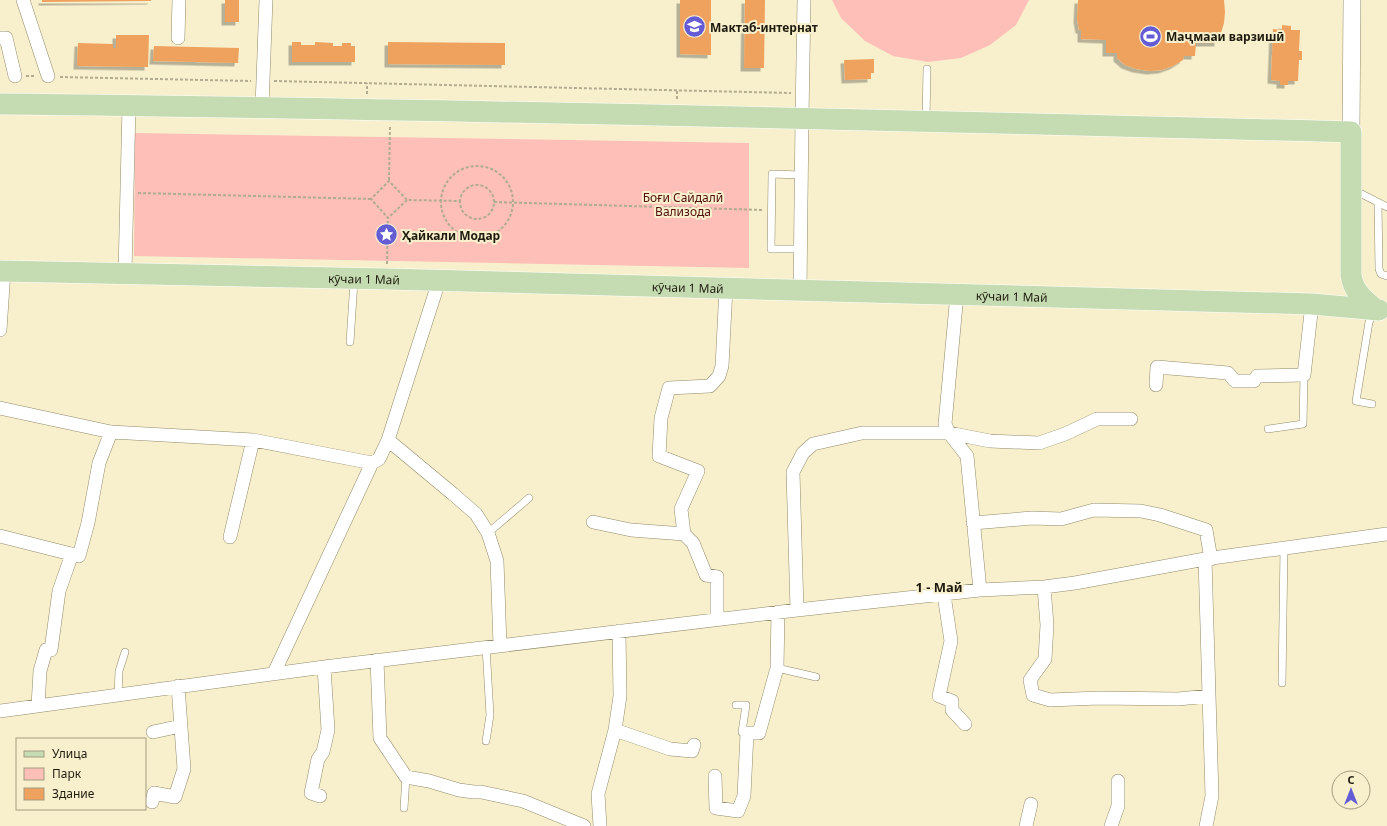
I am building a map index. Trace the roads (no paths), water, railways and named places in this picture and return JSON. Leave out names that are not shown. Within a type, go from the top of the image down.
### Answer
[{"type":"main road","points":[[0,104],[262,107],[926,120],[1351,132],[1350,264],[1352,284],[1362,298],[1383,306]]},
{"type":"main road","name":"кӯчаи 1 Май","points":[[2,271],[439,280],[1383,306]]},
{"type":"main road","points":[[1314,304],[1331,302],[1340,297],[1352,284]]},
{"type":"street","points":[[23,0],[48,76]]},
{"type":"street","points":[[178,38],[179,0]]},
{"type":"street","points":[[262,107],[266,0]]},
{"type":"street","points":[[800,290],[804,0]]},
{"type":"street","points":[[1351,132],[1352,0]]},
{"type":"street","points":[[2,37],[15,76]]},
{"type":"street","points":[[125,273],[129,105]]},
{"type":"street","points":[[0,330],[2,271]]},
{"type":"street","points":[[274,673],[372,463],[379,459],[388,440],[439,280]]},
{"type":"street","points":[[717,619],[717,577],[706,575],[693,543],[684,534],[681,509],[698,471],[659,456],[661,418],[668,388],[710,386],[719,376],[722,366],[726,288]]},
{"type":"street","points":[[957,294],[945,424],[949,433],[967,456],[980,590]]},
{"type":"street","points":[[1156,385],[1157,367],[1228,373],[1235,381],[1254,381],[1257,376],[1304,375],[1314,304]]},
{"type":"street","points":[[0,408],[111,432],[253,440],[372,463]]},
{"type":"street","points":[[797,610],[793,472],[803,453],[813,444],[862,433],[949,433],[990,441],[1039,443],[1065,434],[1097,419],[1131,419]]},
{"type":"street","points":[[0,536],[79,556],[88,523],[99,463],[111,432]]},
{"type":"street","points":[[230,537],[253,440]]},
{"type":"street","points":[[388,440],[476,514],[488,532],[497,561],[500,645]]},
{"type":"street","points":[[973,523],[1032,518],[1061,519],[1094,510],[1141,511],[1160,515],[1206,530],[1208,559],[1209,696],[1212,796],[1206,826]]},
{"type":"street","points":[[593,522],[631,530],[684,534]]},
{"type":"street","points":[[0,711],[274,673],[717,619],[980,590],[1044,587],[1075,583],[1208,559],[1387,534]]},
{"type":"street","points":[[38,706],[40,671],[46,650],[51,650],[59,591],[72,554]]},
{"type":"street","points":[[1044,587],[1046,625],[1045,659],[1030,680],[1033,695],[1050,700],[1099,698],[1178,699],[1209,696]]},
{"type":"street","points":[[944,594],[951,640],[938,696],[952,701],[952,710],[965,724]]},
{"type":"street","points":[[715,776],[716,808],[738,811],[744,796],[747,732],[759,733],[777,668],[778,612]]},
{"type":"street","points":[[600,826],[598,794],[615,730],[620,696],[619,631]]},
{"type":"street","points":[[377,660],[380,738],[406,777],[429,781],[459,790],[481,792],[523,801],[580,825]]},
{"type":"street","points":[[320,796],[311,793],[318,759],[323,752],[328,730],[324,667]]},
{"type":"street","points":[[152,802],[154,793],[175,797],[184,769],[178,686]]},
{"type":"street","points":[[153,732],[181,726]]},
{"type":"street","points":[[615,730],[670,749],[692,752],[694,746]]},
{"type":"street","points":[[1111,826],[1118,806],[1118,781]]},
{"type":"street","points":[[1026,826],[1031,804]]},
{"type":"lane","points":[[926,120],[927,69]]},
{"type":"lane","points":[[801,175],[772,174],[771,249],[801,249]]},
{"type":"lane","points":[[1350,188],[1387,207]]},
{"type":"lane","points":[[1378,203],[1379,269],[1381,274],[1387,276]]},
{"type":"lane","points":[[1378,244],[1387,244]]},
{"type":"lane","points":[[350,342],[354,278]]},
{"type":"lane","points":[[1372,404],[1356,401],[1369,322],[1383,306]]},
{"type":"lane","points":[[1268,429],[1303,424],[1304,375]]},
{"type":"lane","points":[[488,532],[529,498]]},
{"type":"lane","points":[[1282,683],[1284,548]]},
{"type":"lane","points":[[486,647],[490,715],[486,741]]},
{"type":"lane","points":[[118,695],[119,671],[125,652]]},
{"type":"lane","points":[[777,668],[816,677]]},
{"type":"lane","points":[[736,705],[746,705],[742,732],[747,732]]},
{"type":"lane","points":[[404,808],[406,777]]},
{"type":"place","name":"Мактаб-интернат","points":[[695,27]]},
{"type":"place","name":"Маҷмааи варзишӣ","points":[[1150,36]]},
{"type":"place","name":"Ҳайкали Модар","points":[[387,235]]},
{"type":"district","name":"1 - Май","points":[[939,587]]},
{"type":"park label","name":"Боғи Сайдалӣ Вализода","points":[[683,204]]}]
